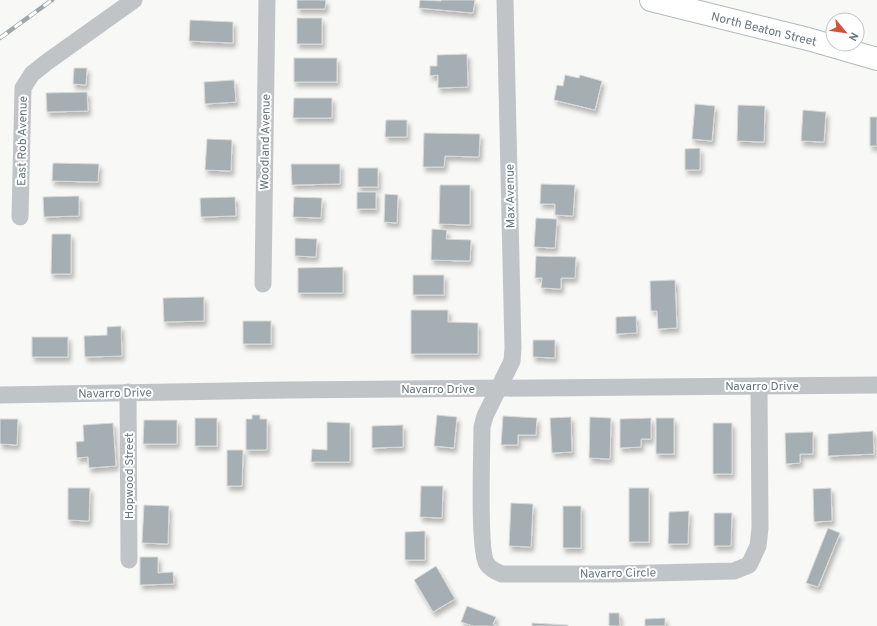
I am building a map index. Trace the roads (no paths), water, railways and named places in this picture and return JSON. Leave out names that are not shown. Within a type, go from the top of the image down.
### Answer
[{"type":"main road","name":"North Beaton Street","points":[[651,0],[808,39],[877,59]]},
{"type":"street","name":"East Rob Avenue","points":[[20,217],[23,88],[32,74],[46,62],[134,0]]},
{"type":"street","name":"Woodland Avenue","points":[[263,284],[267,0]]},
{"type":"street","name":"Max Avenue","points":[[498,388],[512,361],[513,348],[505,0]]},
{"type":"street","name":"Navarro Drive","points":[[0,395],[128,392],[877,385]]},
{"type":"street","name":"Navarro Circle","points":[[498,388],[485,416],[482,427],[482,542],[486,564],[494,571],[502,574],[613,574],[734,571],[749,565],[758,546],[760,528],[759,386]]},
{"type":"street","name":"Hopwood Street","points":[[128,392],[129,560]]},
{"type":"railway","points":[[0,38],[52,0]]}]
